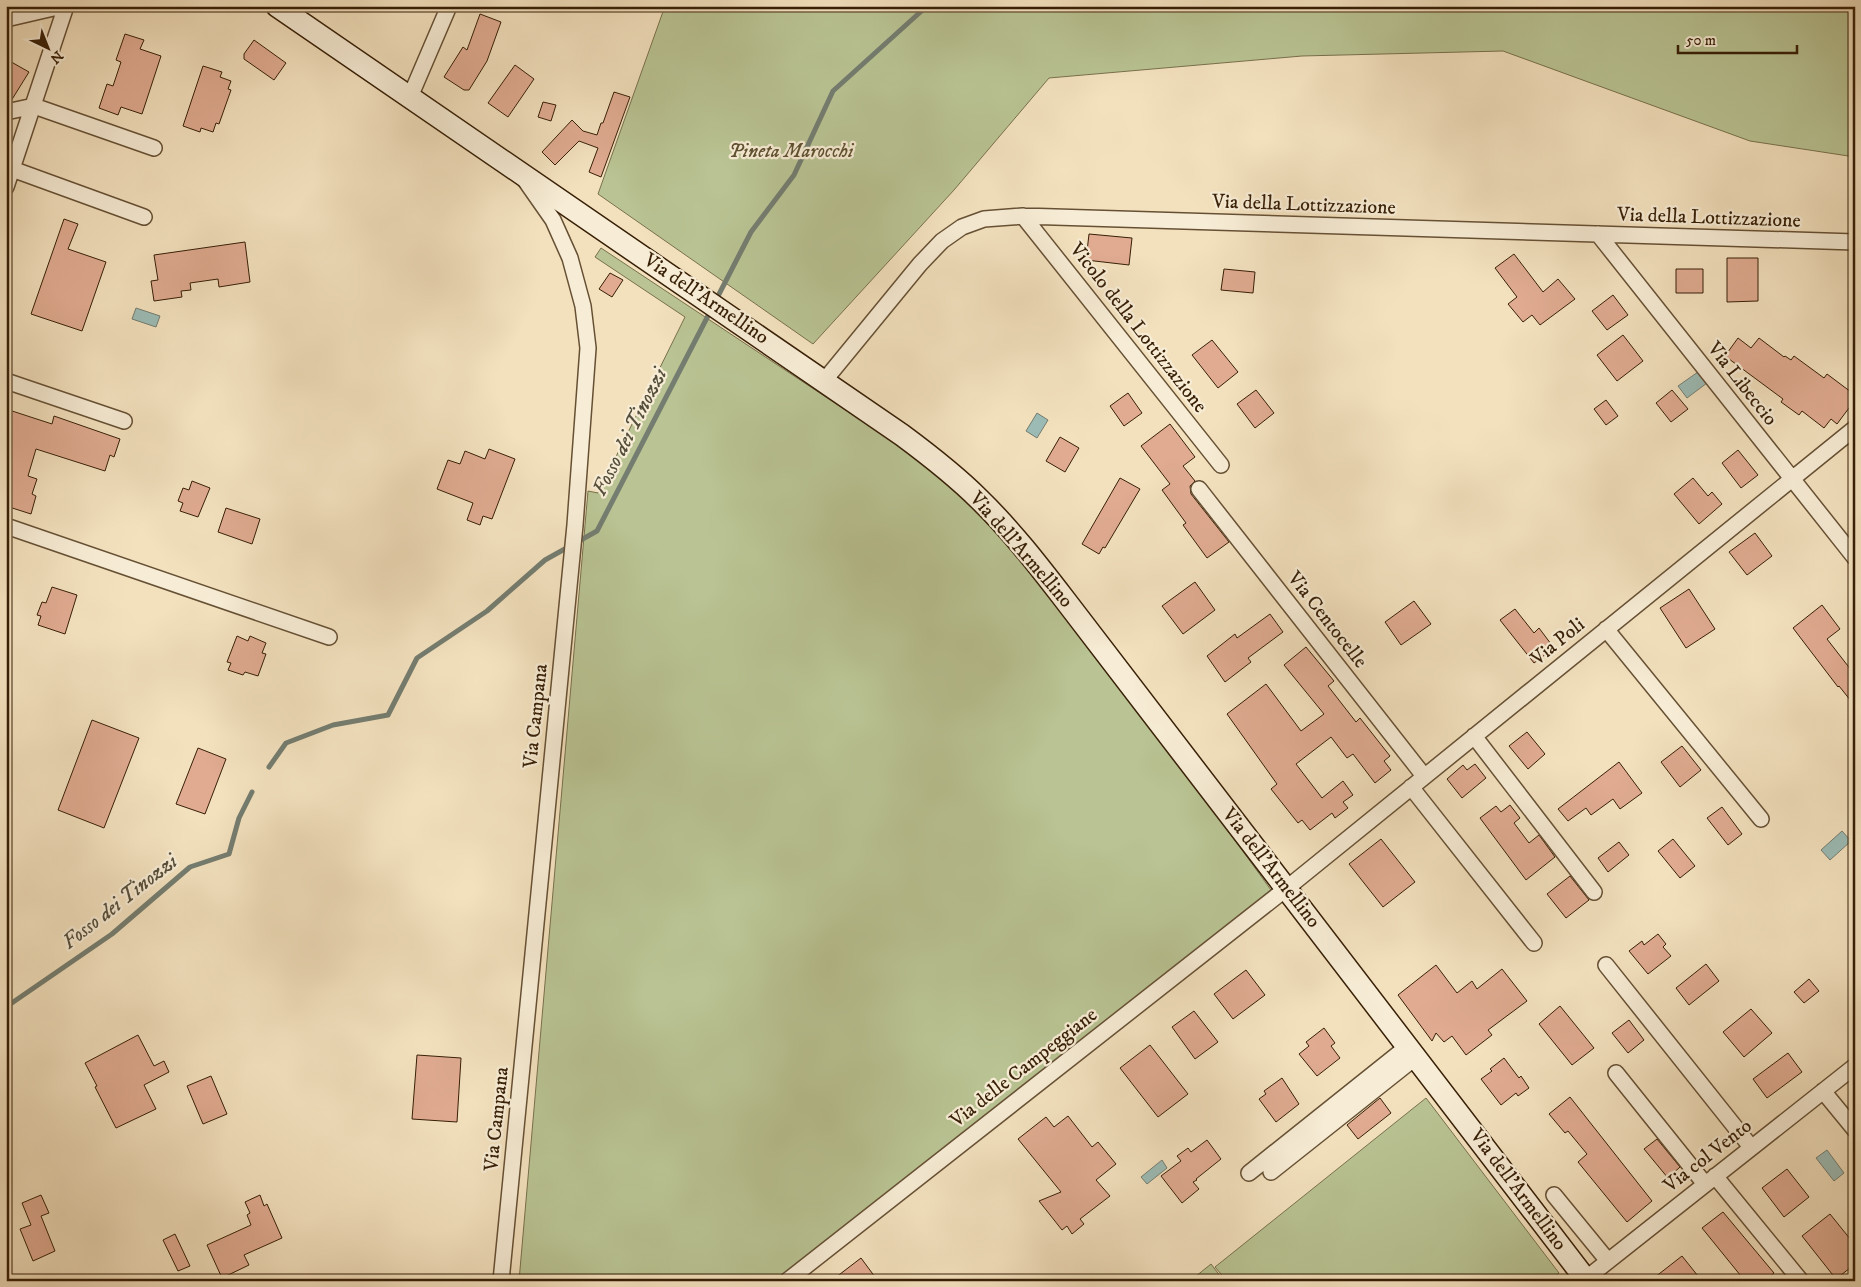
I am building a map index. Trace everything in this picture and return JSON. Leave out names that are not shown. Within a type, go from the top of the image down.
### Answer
[{"type":"street","points":[[6,19],[64,6],[34,106],[6,187]]},
{"type":"street","points":[[410,97],[449,6]]},
{"type":"street","name":"Via dell'Armellino","points":[[288,10],[410,97],[824,381],[933,458],[968,488],[1001,522],[1066,600],[1585,1280]]},
{"type":"street","points":[[6,112],[34,106],[154,148]]},
{"type":"street","points":[[12,169],[144,218]]},
{"type":"street","name":"Via Campana","points":[[501,1281],[572,560],[588,348],[583,306],[570,258],[561,235],[549,214],[518,171]]},
{"type":"street","name":"Via della Lottizzazione","points":[[824,381],[927,255],[962,227],[984,218],[1023,216],[1855,242]]},
{"type":"street","name":"Vicolo della Lottizzazione","points":[[1023,216],[1221,465]]},
{"type":"street","name":"Via Libeccio","points":[[1598,234],[1855,558]]},
{"type":"street","points":[[6,381],[124,420]]},
{"type":"street","name":"Via Poli","points":[[1286,888],[1855,428]]},
{"type":"street","name":"Via Centocelle","points":[[1199,489],[1424,776]]},
{"type":"street","points":[[6,526],[330,637]]},
{"type":"street","points":[[1606,629],[1761,819]]},
{"type":"street","points":[[1474,736],[1594,892]]},
{"type":"street","points":[[1411,787],[1534,943]]},
{"type":"street","name":"Via delle Campeggiane","points":[[787,1281],[1286,888]]},
{"type":"street","points":[[1606,965],[1751,1147]]},
{"type":"street","points":[[1271,1172],[1412,1052]]},
{"type":"street","points":[[1249,1173],[1412,1052]]},
{"type":"street","name":"Via col Vento","points":[[1585,1280],[1855,1066]]},
{"type":"street","points":[[1616,1073],[1801,1281]]},
{"type":"street","points":[[1823,1091],[1855,1130]]},
{"type":"street","points":[[1554,1195],[1608,1261]]},
{"type":"green space","name":"Pineta Marocchi","points":[[665,6],[1855,6],[1855,157],[1750,141],[1503,51],[1302,56],[1049,78],[954,190],[813,344],[598,194]]},
{"type":"green space","points":[[601,248],[948,478],[1038,568],[1271,890],[780,1281],[519,1281],[588,491],[598,493],[685,317],[595,257]]},
{"type":"green space","points":[[1426,1098],[1559,1273],[1549,1281],[1227,1281],[1215,1267]]},
{"type":"green space","points":[[1211,1264],[1224,1281],[1190,1281]]},
{"type":"water","points":[[136,308],[160,316],[156,327],[132,319]]},
{"type":"water","points":[[1698,372],[1707,383],[1687,398],[1678,386]]},
{"type":"water","points":[[1037,413],[1048,420],[1037,438],[1026,431]]},
{"type":"water","points":[[1842,831],[1851,841],[1830,860],[1821,850]]},
{"type":"water","points":[[1827,1150],[1844,1173],[1834,1181],[1816,1158]]},
{"type":"water","points":[[1162,1160],[1167,1168],[1147,1184],[1141,1177]]},
{"type":"building","points":[[480,14],[501,22],[487,61],[469,90],[464,90],[444,77],[463,47],[467,50]]},
{"type":"building","points":[[125,34],[144,40],[140,49],[161,56],[142,114],[121,107],[118,115],[99,108],[107,84],[113,86],[121,62],[116,60]]},
{"type":"building","points":[[254,40],[286,63],[274,80],[244,59],[244,54]]},
{"type":"building","points":[[6,59],[29,72],[11,101],[6,102]]},
{"type":"building","points":[[515,65],[534,79],[508,117],[488,103]]},
{"type":"building","points":[[203,66],[222,72],[220,77],[231,81],[228,89],[231,90],[219,124],[216,123],[213,132],[201,128],[200,132],[183,126]]},
{"type":"building","points":[[614,92],[630,97],[601,177],[589,172],[598,148],[579,141],[555,165],[542,152],[572,120],[583,131],[597,135]]},
{"type":"building","points":[[543,102],[556,105],[551,121],[538,117]]},
{"type":"building","points":[[64,219],[78,224],[68,249],[106,262],[82,331],[31,314]]},
{"type":"building","points":[[1089,234],[1132,238],[1129,265],[1086,260]]},
{"type":"building","points":[[245,242],[250,282],[219,287],[218,279],[190,283],[191,290],[181,291],[182,297],[154,301],[151,281],[158,280],[154,255]]},
{"type":"building","points":[[1514,254],[1543,292],[1558,279],[1575,299],[1540,325],[1532,315],[1523,322],[1508,304],[1517,297],[1495,268]]},
{"type":"building","points":[[1727,258],[1758,258],[1758,301],[1727,302]]},
{"type":"building","points":[[1224,269],[1255,272],[1253,293],[1221,290]]},
{"type":"building","points":[[1676,269],[1703,269],[1703,293],[1676,293]]},
{"type":"building","points":[[610,273],[623,280],[612,297],[599,289]]},
{"type":"building","points":[[1613,295],[1628,315],[1607,330],[1592,311]]},
{"type":"building","points":[[1623,335],[1643,361],[1617,381],[1597,355]]},
{"type":"building","points":[[1738,338],[1751,348],[1759,338],[1784,357],[1791,360],[1794,356],[1824,378],[1827,374],[1855,395],[1855,400],[1837,424],[1831,419],[1824,428],[1802,411],[1799,415],[1781,402],[1783,399],[1725,356]]},
{"type":"building","points":[[1212,340],[1238,372],[1218,388],[1192,355]]},
{"type":"building","points":[[1256,390],[1274,413],[1255,428],[1237,404]]},
{"type":"building","points":[[1672,390],[1688,409],[1671,422],[1656,403]]},
{"type":"building","points":[[1128,393],[1142,413],[1124,426],[1110,406]]},
{"type":"building","points":[[1606,400],[1618,416],[1606,425],[1594,409]]},
{"type":"building","points":[[6,409],[52,424],[54,416],[120,439],[114,457],[110,455],[105,471],[36,449],[28,476],[37,479],[32,494],[36,496],[31,514],[6,506]]},
{"type":"building","points":[[1170,424],[1195,457],[1183,466],[1195,481],[1190,486],[1191,494],[1229,542],[1207,558],[1183,525],[1186,523],[1162,490],[1170,484],[1141,446]]},
{"type":"building","points":[[1060,437],[1079,448],[1065,472],[1046,461]]},
{"type":"building","points":[[489,449],[515,459],[492,519],[483,516],[480,525],[467,520],[473,503],[437,489],[448,460],[460,464],[465,451],[485,459]]},
{"type":"building","points":[[1738,450],[1758,475],[1741,488],[1722,463]]},
{"type":"building","points":[[1120,478],[1140,489],[1105,548],[1103,547],[1099,554],[1082,544]]},
{"type":"building","points":[[1693,478],[1708,496],[1712,492],[1722,504],[1699,524],[1674,494]]},
{"type":"building","points":[[192,481],[210,488],[198,517],[180,511],[183,503],[178,501],[183,488],[189,490]]},
{"type":"building","points":[[226,508],[260,519],[252,544],[218,532]]},
{"type":"building","points":[[1755,533],[1772,556],[1747,575],[1729,552]]},
{"type":"building","points":[[1195,582],[1215,610],[1183,634],[1162,606]]},
{"type":"building","points":[[52,587],[77,595],[65,634],[38,625],[41,616],[37,615],[42,602],[46,603]]},
{"type":"building","points":[[1689,589],[1715,629],[1686,648],[1660,608]]},
{"type":"building","points":[[1414,601],[1431,624],[1401,645],[1385,622]]},
{"type":"building","points":[[1822,605],[1840,629],[1827,639],[1855,675],[1855,706],[1793,628]]},
{"type":"building","points":[[1515,609],[1534,633],[1539,628],[1554,648],[1534,663],[1500,620]]},
{"type":"building","points":[[1270,614],[1283,632],[1248,658],[1251,662],[1225,682],[1207,656],[1235,634],[1237,638]]},
{"type":"building","points":[[237,636],[248,641],[250,636],[266,643],[262,653],[266,654],[258,676],[245,672],[243,675],[228,670],[231,663],[227,662]]},
{"type":"building","points":[[1306,647],[1334,681],[1328,686],[1356,722],[1360,718],[1390,756],[1384,761],[1391,770],[1375,783],[1353,754],[1347,758],[1331,737],[1296,764],[1322,798],[1343,781],[1353,795],[1343,802],[1348,808],[1335,818],[1332,813],[1310,830],[1302,820],[1298,823],[1271,789],[1277,784],[1227,714],[1266,684],[1301,731],[1324,714],[1284,665]]},
{"type":"building","points":[[92,720],[139,738],[104,828],[58,810]]},
{"type":"building","points":[[1527,732],[1545,754],[1528,769],[1509,746]]},
{"type":"building","points":[[1682,746],[1701,770],[1680,787],[1661,762]]},
{"type":"building","points":[[198,748],[226,759],[205,814],[176,804]]},
{"type":"building","points":[[1619,762],[1642,793],[1620,809],[1613,799],[1591,815],[1586,808],[1568,821],[1558,809]]},
{"type":"building","points":[[1475,764],[1486,778],[1462,798],[1447,779],[1463,765],[1467,770]]},
{"type":"building","points":[[1510,805],[1520,818],[1514,823],[1529,843],[1539,835],[1555,857],[1526,880],[1480,818],[1496,806],[1501,812]]},
{"type":"building","points":[[1722,807],[1742,834],[1728,845],[1707,818]]},
{"type":"building","points":[[1381,839],[1415,882],[1383,907],[1349,864]]},
{"type":"building","points":[[1673,839],[1695,866],[1680,878],[1658,851]]},
{"type":"building","points":[[1619,842],[1629,855],[1608,872],[1598,858]]},
{"type":"building","points":[[1570,876],[1589,900],[1566,918],[1547,894]]},
{"type":"building","points":[[1658,934],[1666,944],[1663,947],[1671,956],[1648,974],[1629,951],[1642,941],[1644,945]]},
{"type":"building","points":[[1706,964],[1719,981],[1689,1005],[1676,988]]},
{"type":"building","points":[[1436,965],[1457,993],[1472,981],[1477,989],[1502,969],[1527,1001],[1488,1030],[1492,1035],[1466,1055],[1452,1036],[1444,1042],[1436,1033],[1432,1041],[1398,995]]},
{"type":"building","points":[[1246,970],[1265,995],[1233,1019],[1214,994]]},
{"type":"building","points":[[1809,979],[1819,991],[1804,1003],[1794,992]]},
{"type":"building","points":[[1560,1006],[1594,1048],[1572,1065],[1539,1024]]},
{"type":"building","points":[[1751,1009],[1772,1033],[1744,1057],[1723,1032]]},
{"type":"building","points":[[1194,1011],[1218,1042],[1195,1059],[1172,1027]]},
{"type":"building","points":[[1629,1020],[1644,1040],[1628,1053],[1612,1033]]},
{"type":"building","points":[[1324,1028],[1335,1043],[1331,1046],[1340,1058],[1317,1076],[1299,1054],[1309,1046],[1306,1042]]},
{"type":"building","points":[[138,1035],[154,1066],[164,1061],[169,1072],[144,1085],[156,1109],[116,1128],[85,1063]]},
{"type":"building","points":[[1150,1045],[1188,1094],[1158,1117],[1120,1068]]},
{"type":"building","points":[[1788,1053],[1802,1072],[1767,1098],[1753,1079]]},
{"type":"building","points":[[417,1055],[461,1058],[457,1122],[412,1119]]},
{"type":"building","points":[[1504,1058],[1519,1078],[1521,1076],[1529,1088],[1518,1096],[1516,1093],[1501,1105],[1481,1079],[1492,1071],[1490,1069]]},
{"type":"building","points":[[211,1076],[227,1114],[203,1124],[187,1086]]},
{"type":"building","points":[[1282,1078],[1299,1104],[1276,1122],[1259,1099],[1266,1094],[1264,1091]]},
{"type":"building","points":[[1570,1097],[1652,1201],[1627,1222],[1578,1162],[1587,1154],[1568,1131],[1565,1133],[1549,1114]]},
{"type":"building","points":[[1380,1098],[1391,1113],[1358,1139],[1347,1125]]},
{"type":"building","points":[[1068,1116],[1092,1147],[1098,1142],[1116,1164],[1096,1180],[1110,1196],[1080,1219],[1084,1224],[1072,1234],[1067,1226],[1062,1230],[1039,1201],[1061,1192],[1018,1139],[1046,1117],[1054,1127]]},
{"type":"building","points":[[1657,1139],[1680,1167],[1668,1178],[1644,1149]]},
{"type":"building","points":[[1207,1140],[1221,1159],[1193,1182],[1199,1189],[1182,1203],[1161,1176],[1181,1161],[1177,1156],[1188,1148],[1191,1152]]},
{"type":"building","points":[[1787,1169],[1809,1197],[1784,1217],[1762,1188]]},
{"type":"building","points":[[41,1195],[49,1213],[41,1216],[55,1251],[33,1261],[20,1229],[31,1225],[22,1203]]},
{"type":"building","points":[[260,1195],[264,1206],[267,1204],[282,1238],[244,1255],[249,1265],[222,1278],[207,1245],[251,1225],[247,1215],[250,1213],[245,1202]]},
{"type":"building","points":[[1723,1212],[1774,1273],[1765,1281],[1745,1281],[1702,1228]]},
{"type":"building","points":[[1830,1214],[1855,1245],[1855,1264],[1836,1279],[1802,1236]]},
{"type":"building","points":[[175,1234],[190,1266],[178,1271],[163,1240]]},
{"type":"building","points":[[1682,1256],[1702,1281],[1650,1281]]},
{"type":"building","points":[[861,1258],[878,1281],[831,1281]]},
{"type":"waterway","name":"Fosso dei Tinozzi","points":[[716,300],[751,232],[794,175],[833,91],[927,6]]},
{"type":"waterway","name":"Fosso dei Tinozzi","points":[[269,767],[286,743],[333,725],[388,715],[417,658],[487,611],[545,560],[597,531],[711,310]]},
{"type":"waterway","name":"Fosso dei Tinozzi","points":[[6,1007],[112,934],[190,867],[229,854],[239,818],[252,792]]}]
